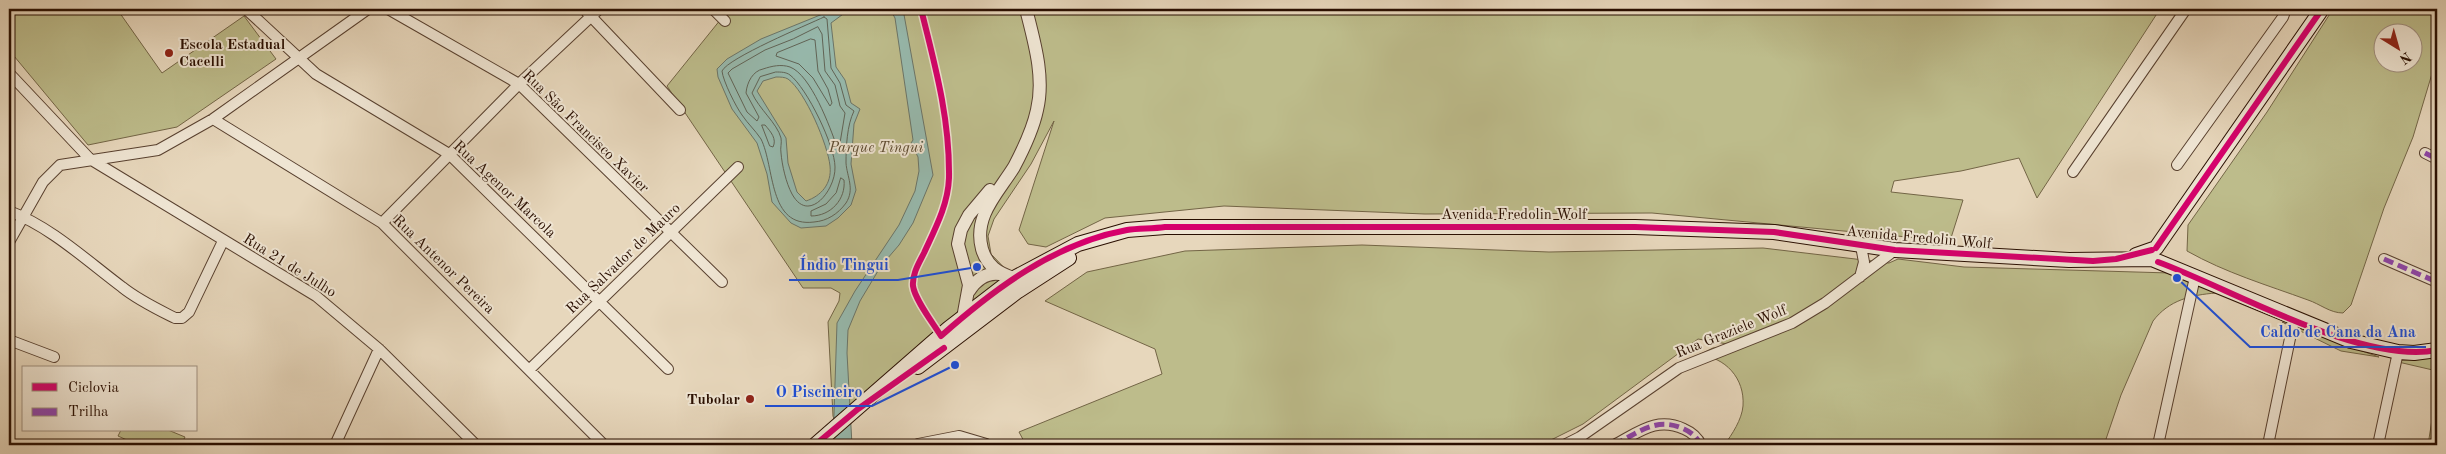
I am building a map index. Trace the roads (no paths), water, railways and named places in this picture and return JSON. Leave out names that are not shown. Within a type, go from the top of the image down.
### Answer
[{"type":"main road","points":[[2322,9],[2186,204],[2157,254],[2195,277],[2351,341],[2398,352],[2414,353],[2437,350]]},
{"type":"main road","name":"Avenida Fredolin Wolf","points":[[815,445],[856,410],[1016,284],[1061,257],[1160,228],[1444,225],[1635,227],[1774,232],[1895,250],[2069,260],[2116,259],[2157,254]]},
{"type":"street","name":"Rua Agenor Marcola","points":[[246,9],[316,74],[449,154],[601,301],[668,369]]},
{"type":"street","points":[[9,242],[22,216],[43,182],[60,165],[90,159],[120,158],[158,150],[213,119],[368,9]]},
{"type":"street","name":"Rua São Francisco Xavier","points":[[388,9],[519,84],[722,282]]},
{"type":"street","points":[[382,224],[587,13],[599,9]]},
{"type":"street","points":[[713,9],[725,21]]},
{"type":"street","points":[[1016,284],[1000,274],[984,256],[979,239],[981,220],[1022,149],[1038,110],[1040,82],[1038,59],[1026,9]]},
{"type":"street","points":[[2073,172],[2186,9]]},
{"type":"street","points":[[2177,165],[2284,17],[2286,9]]},
{"type":"street","points":[[587,13],[680,110]]},
{"type":"street","name":"Rua 21 de Julho","points":[[9,73],[90,159],[316,296],[379,349],[476,445]]},
{"type":"street","name":"Rua Antenor Pereira","points":[[213,119],[382,224],[530,369],[604,445]]},
{"type":"street","points":[[967,323],[964,306],[969,292],[968,277],[958,244],[961,230],[969,216],[1022,149]]},
{"type":"street","points":[[2425,153],[2437,159]]},
{"type":"street","name":"Rua Salvador de Mauro","points":[[530,369],[738,167]]},
{"type":"street","points":[[9,211],[22,216],[84,256],[124,288],[175,318],[182,318],[189,312],[223,241]]},
{"type":"street","points":[[1859,278],[1864,262],[1861,246]]},
{"type":"street","name":"Rua Graziele Wolf","points":[[1564,445],[1580,437],[1679,368],[1792,324],[1826,304],[1895,250]]},
{"type":"street","points":[[2384,259],[2437,282]]},
{"type":"street","points":[[969,292],[984,276],[1000,274]]},
{"type":"street","points":[[2158,445],[2195,277]]},
{"type":"street","points":[[2268,445],[2294,319]]},
{"type":"street","points":[[9,340],[54,357]]},
{"type":"street","points":[[335,445],[379,349]]},
{"type":"street","points":[[2378,445],[2398,352]]},
{"type":"street","points":[[1614,445],[1655,424],[1670,424],[1686,430],[1699,440],[1702,445]]},
{"type":"street","points":[[925,444],[959,437],[986,445]]},
{"type":"water","points":[[835,9],[850,9],[831,23],[836,67],[845,80],[851,103],[860,109],[854,124],[851,164],[856,190],[851,205],[838,218],[826,226],[801,228],[791,223],[772,202],[767,174],[757,143],[732,109],[718,77],[717,69],[727,59],[761,39]],"holes":[[[784,77],[795,85],[815,119],[828,157],[830,172],[827,184],[821,192],[806,201],[797,192],[788,163],[786,138],[757,91],[763,81]]]},
{"type":"water","points":[[890,9],[903,9],[933,175],[913,223],[899,245],[881,266],[860,301],[848,330],[847,353],[852,445],[833,445],[837,323],[855,291],[899,225],[915,191],[919,171],[918,157],[911,143],[913,140],[895,18]]},
{"type":"place","name":"Escola Estadual Cacelli","points":[[169,53]]},
{"type":"place","name":"Índio Tingui","points":[[977,267]]},
{"type":"place","name":"Caldo de Cana da Ana","points":[[2177,278]]},
{"type":"place","name":"O Piscineiro","points":[[955,365]]},
{"type":"place","name":"Tubolar","points":[[750,399]]},
{"type":"park label","name":"Parque Tingui","points":[[876,147]]}]
